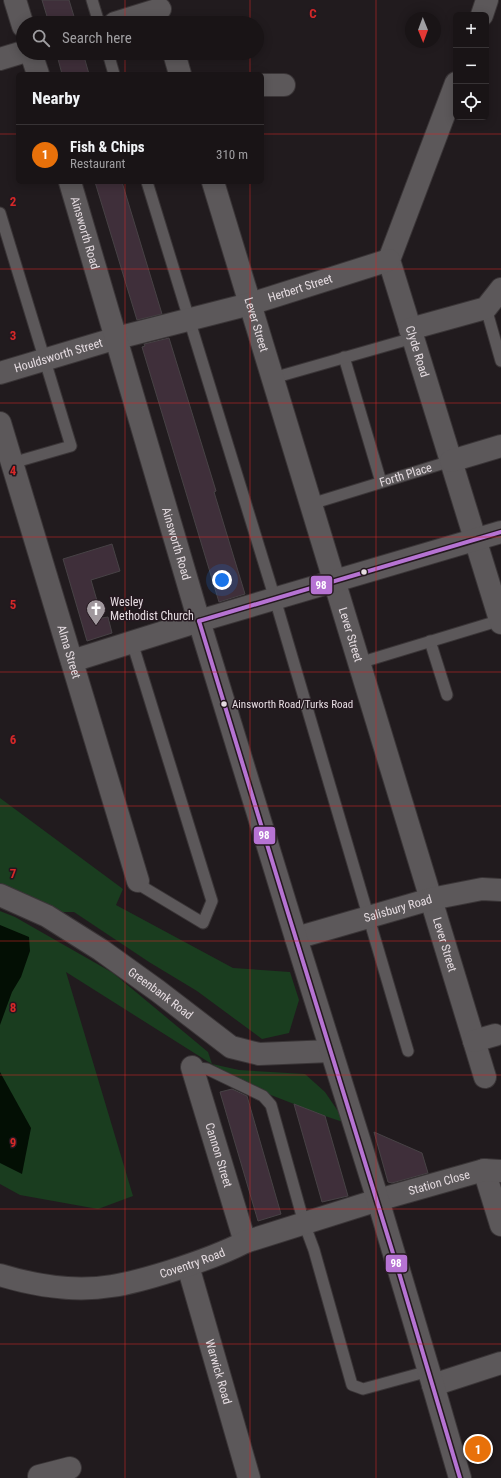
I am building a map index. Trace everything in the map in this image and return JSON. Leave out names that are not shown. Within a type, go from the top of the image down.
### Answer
[{"type":"street","points":[[15,0],[20,16]]},
{"type":"street","points":[[483,12],[488,0]]},
{"type":"street","points":[[142,16],[161,11]]},
{"type":"street","points":[[0,59],[16,54]]},
{"type":"street","points":[[33,60],[37,72]]},
{"type":"street","points":[[176,60],[179,72]]},
{"type":"street","points":[[390,260],[456,84]]},
{"type":"street","points":[[264,85],[284,85]]},
{"type":"street","name":"Ainsworth Road","points":[[71,184],[199,621],[378,1200],[460,1478]]},
{"type":"street","name":"Lever Street","points":[[214,184],[485,1077]]},
{"type":"street","name":"Herbert Street","points":[[117,338],[250,304],[390,260]]},
{"type":"street","name":"Clyde Road","points":[[390,260],[501,621]]},
{"type":"street","points":[[412,334],[486,308],[501,289]]},
{"type":"street","name":"Houldsworth Street","points":[[0,373],[117,338]]},
{"type":"street","name":"Alma Street","points":[[0,423],[138,881]]},
{"type":"street","name":"Forth Place","points":[[451,461],[501,446]]},
{"type":"street","points":[[72,661],[199,621],[501,532]]},
{"type":"street","name":"Salisbury Road","points":[[296,938],[431,899],[482,889],[501,890]]},
{"type":"street","name":"Greenbank Road","points":[[0,895],[47,916],[101,950],[158,991],[231,1047],[259,1054],[331,1051]]},
{"type":"street","points":[[474,1041],[495,1035]]},
{"type":"street","name":"Cannon Street","points":[[192,1067],[245,1242]]},
{"type":"street","points":[[493,1170],[501,1225]]},
{"type":"street","name":"Station Close","points":[[378,1200],[493,1170]]},
{"type":"street","name":"Coventry Road","points":[[0,1275],[37,1285],[88,1288],[111,1287],[138,1281],[188,1266],[245,1242],[378,1200]]},
{"type":"street","name":"Warwick Road","points":[[188,1266],[249,1478]]},
{"type":"street","points":[[431,1378],[501,1363]]},
{"type":"lane","points":[[92,0],[97,16]]},
{"type":"lane","points":[[110,60],[113,72]]},
{"type":"lane","points":[[148,184],[275,599],[408,1051]]},
{"type":"lane","points":[[0,213],[71,446],[12,463]]},
{"type":"lane","points":[[486,308],[501,361]]},
{"type":"lane","points":[[272,378],[344,357],[412,334]]},
{"type":"lane","points":[[344,357],[381,482]]},
{"type":"lane","name":"Forth Place","points":[[311,504],[451,461]]},
{"type":"lane","points":[[359,663],[501,621]]},
{"type":"lane","points":[[132,642],[212,901],[203,923],[143,887],[138,881]]},
{"type":"lane","points":[[430,642],[447,695]]},
{"type":"lane","points":[[192,1067],[207,1069],[263,1096],[271,1105],[352,1385],[363,1389],[431,1378]]},
{"type":"green space","points":[[0,798],[123,889],[116,905],[233,968],[290,972],[299,1000],[289,1033],[262,1039],[197,991],[149,962],[74,912],[56,912],[0,887]]},
{"type":"green space","points":[[0,911],[15,917],[113,973],[208,1052],[212,1064],[239,1070],[305,1074],[325,1092],[346,1123],[245,1085],[66,972],[133,1196],[98,1209],[20,1195],[0,1184]]},
{"type":"shaded area","points":[[0,925],[29,937],[30,951],[21,977],[12,992],[0,1025]]},
{"type":"shaded area","points":[[0,1072],[31,1128],[22,1174],[0,1163]]},
{"type":"building","points":[[42,0],[69,0],[74,16],[47,16]]},
{"type":"building","points":[[58,60],[85,60],[88,72],[61,72]]},
{"type":"building","points":[[96,184],[123,184],[162,314],[137,320]]},
{"type":"building","points":[[169,338],[216,491],[214,492],[245,594],[219,602],[142,347],[145,346],[144,344]]},
{"type":"building","points":[[112,544],[120,571],[91,580],[102,618],[108,617],[112,633],[87,641],[63,559]]},
{"type":"building","points":[[232,1089],[247,1096],[281,1214],[258,1221],[220,1092]]},
{"type":"building","points":[[294,1104],[325,1116],[348,1196],[322,1202]]},
{"type":"building","points":[[374,1132],[422,1153],[428,1173],[392,1183],[388,1182]]},
{"type":"transit line","name":"98","points":[[199,621],[501,532]]},
{"type":"transit line","name":"98","points":[[199,621],[400,1276],[460,1478]]},
{"type":"place","name":"Wesley Methodist Church","points":[[96,626]]},
{"type":"place","name":"Ainsworth Road/Turks Road","points":[[224,704]]},
{"type":"place","name":"Fish & Chips","points":[[478,1449]]}]
